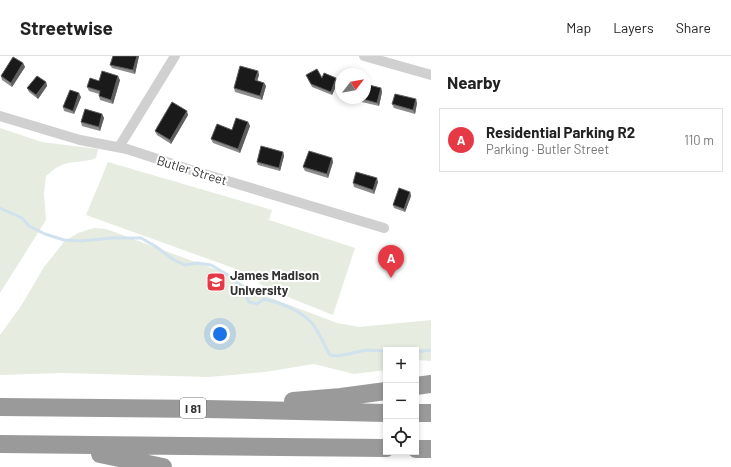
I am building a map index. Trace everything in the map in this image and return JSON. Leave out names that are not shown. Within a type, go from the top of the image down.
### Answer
[{"type":"highway","points":[[419,386],[431,384]]},
{"type":"highway","points":[[206,408],[341,397],[383,391]]},
{"type":"highway","name":"I 81","points":[[0,407],[206,408],[383,413]]},
{"type":"highway","points":[[419,413],[431,413]]},
{"type":"highway","points":[[9,444],[383,448]]},
{"type":"highway","points":[[9,444],[102,454],[163,467]]},
{"type":"highway","points":[[419,449],[431,449]]},
{"type":"street","points":[[119,147],[175,56]]},
{"type":"street","points":[[364,56],[431,76]]},
{"type":"street","name":"Butler Street","points":[[0,116],[80,140],[119,147],[384,228]]},
{"type":"shaded area","points":[[0,128],[42,142],[98,149],[96,158],[66,163],[46,176],[44,194],[46,220],[0,293]]},
{"type":"shaded area","points":[[108,162],[272,210],[269,220],[355,248],[333,315],[268,289],[239,270],[86,215]]},
{"type":"shaded area","points":[[94,228],[106,229],[225,273],[258,293],[337,323],[359,327],[431,320],[431,361],[419,360],[419,347],[383,347],[383,370],[354,374],[314,364],[265,372],[209,377],[62,373],[0,375],[0,335],[21,306],[44,267],[64,242],[78,233]]},
{"type":"building","points":[[113,56],[137,56],[133,70],[110,65]]},
{"type":"building","points":[[13,57],[23,63],[11,83],[1,76]]},
{"type":"building","points":[[240,66],[258,71],[255,80],[264,83],[260,96],[234,88]]},
{"type":"building","points":[[317,69],[322,78],[324,73],[335,78],[331,92],[311,84],[306,75]]},
{"type":"building","points":[[102,71],[118,76],[111,100],[99,96],[100,91],[87,87],[90,78],[99,81]]},
{"type":"building","points":[[37,76],[46,82],[36,95],[27,88]]},
{"type":"building","points":[[371,86],[381,88],[377,103],[371,101]]},
{"type":"building","points":[[70,90],[79,93],[73,111],[63,107]]},
{"type":"building","points":[[395,94],[416,99],[413,110],[392,104]]},
{"type":"building","points":[[172,102],[187,111],[170,140],[155,131]]},
{"type":"building","points":[[85,109],[102,114],[99,127],[81,122]]},
{"type":"building","points":[[236,118],[248,122],[238,149],[211,139],[217,124],[232,130]]},
{"type":"building","points":[[261,146],[283,152],[279,168],[257,162]]},
{"type":"building","points":[[309,151],[332,158],[327,174],[303,167]]},
{"type":"building","points":[[356,172],[377,178],[373,190],[353,183]]},
{"type":"building","points":[[399,188],[410,192],[404,209],[393,205]]},
{"type":"waterway","points":[[0,208],[22,218],[29,226],[45,234],[64,240],[80,241],[112,238],[141,238],[174,260],[185,265],[197,263],[211,265],[233,278],[242,287],[249,302],[257,304],[264,299],[283,305],[301,314],[311,322],[330,355],[338,356],[366,350],[383,351]]},
{"type":"waterway","points":[[419,352],[431,350]]},
{"type":"place","name":"Residential Parking R2","points":[[391,278]]},
{"type":"place","name":"James Madison University","points":[[216,282]]}]
